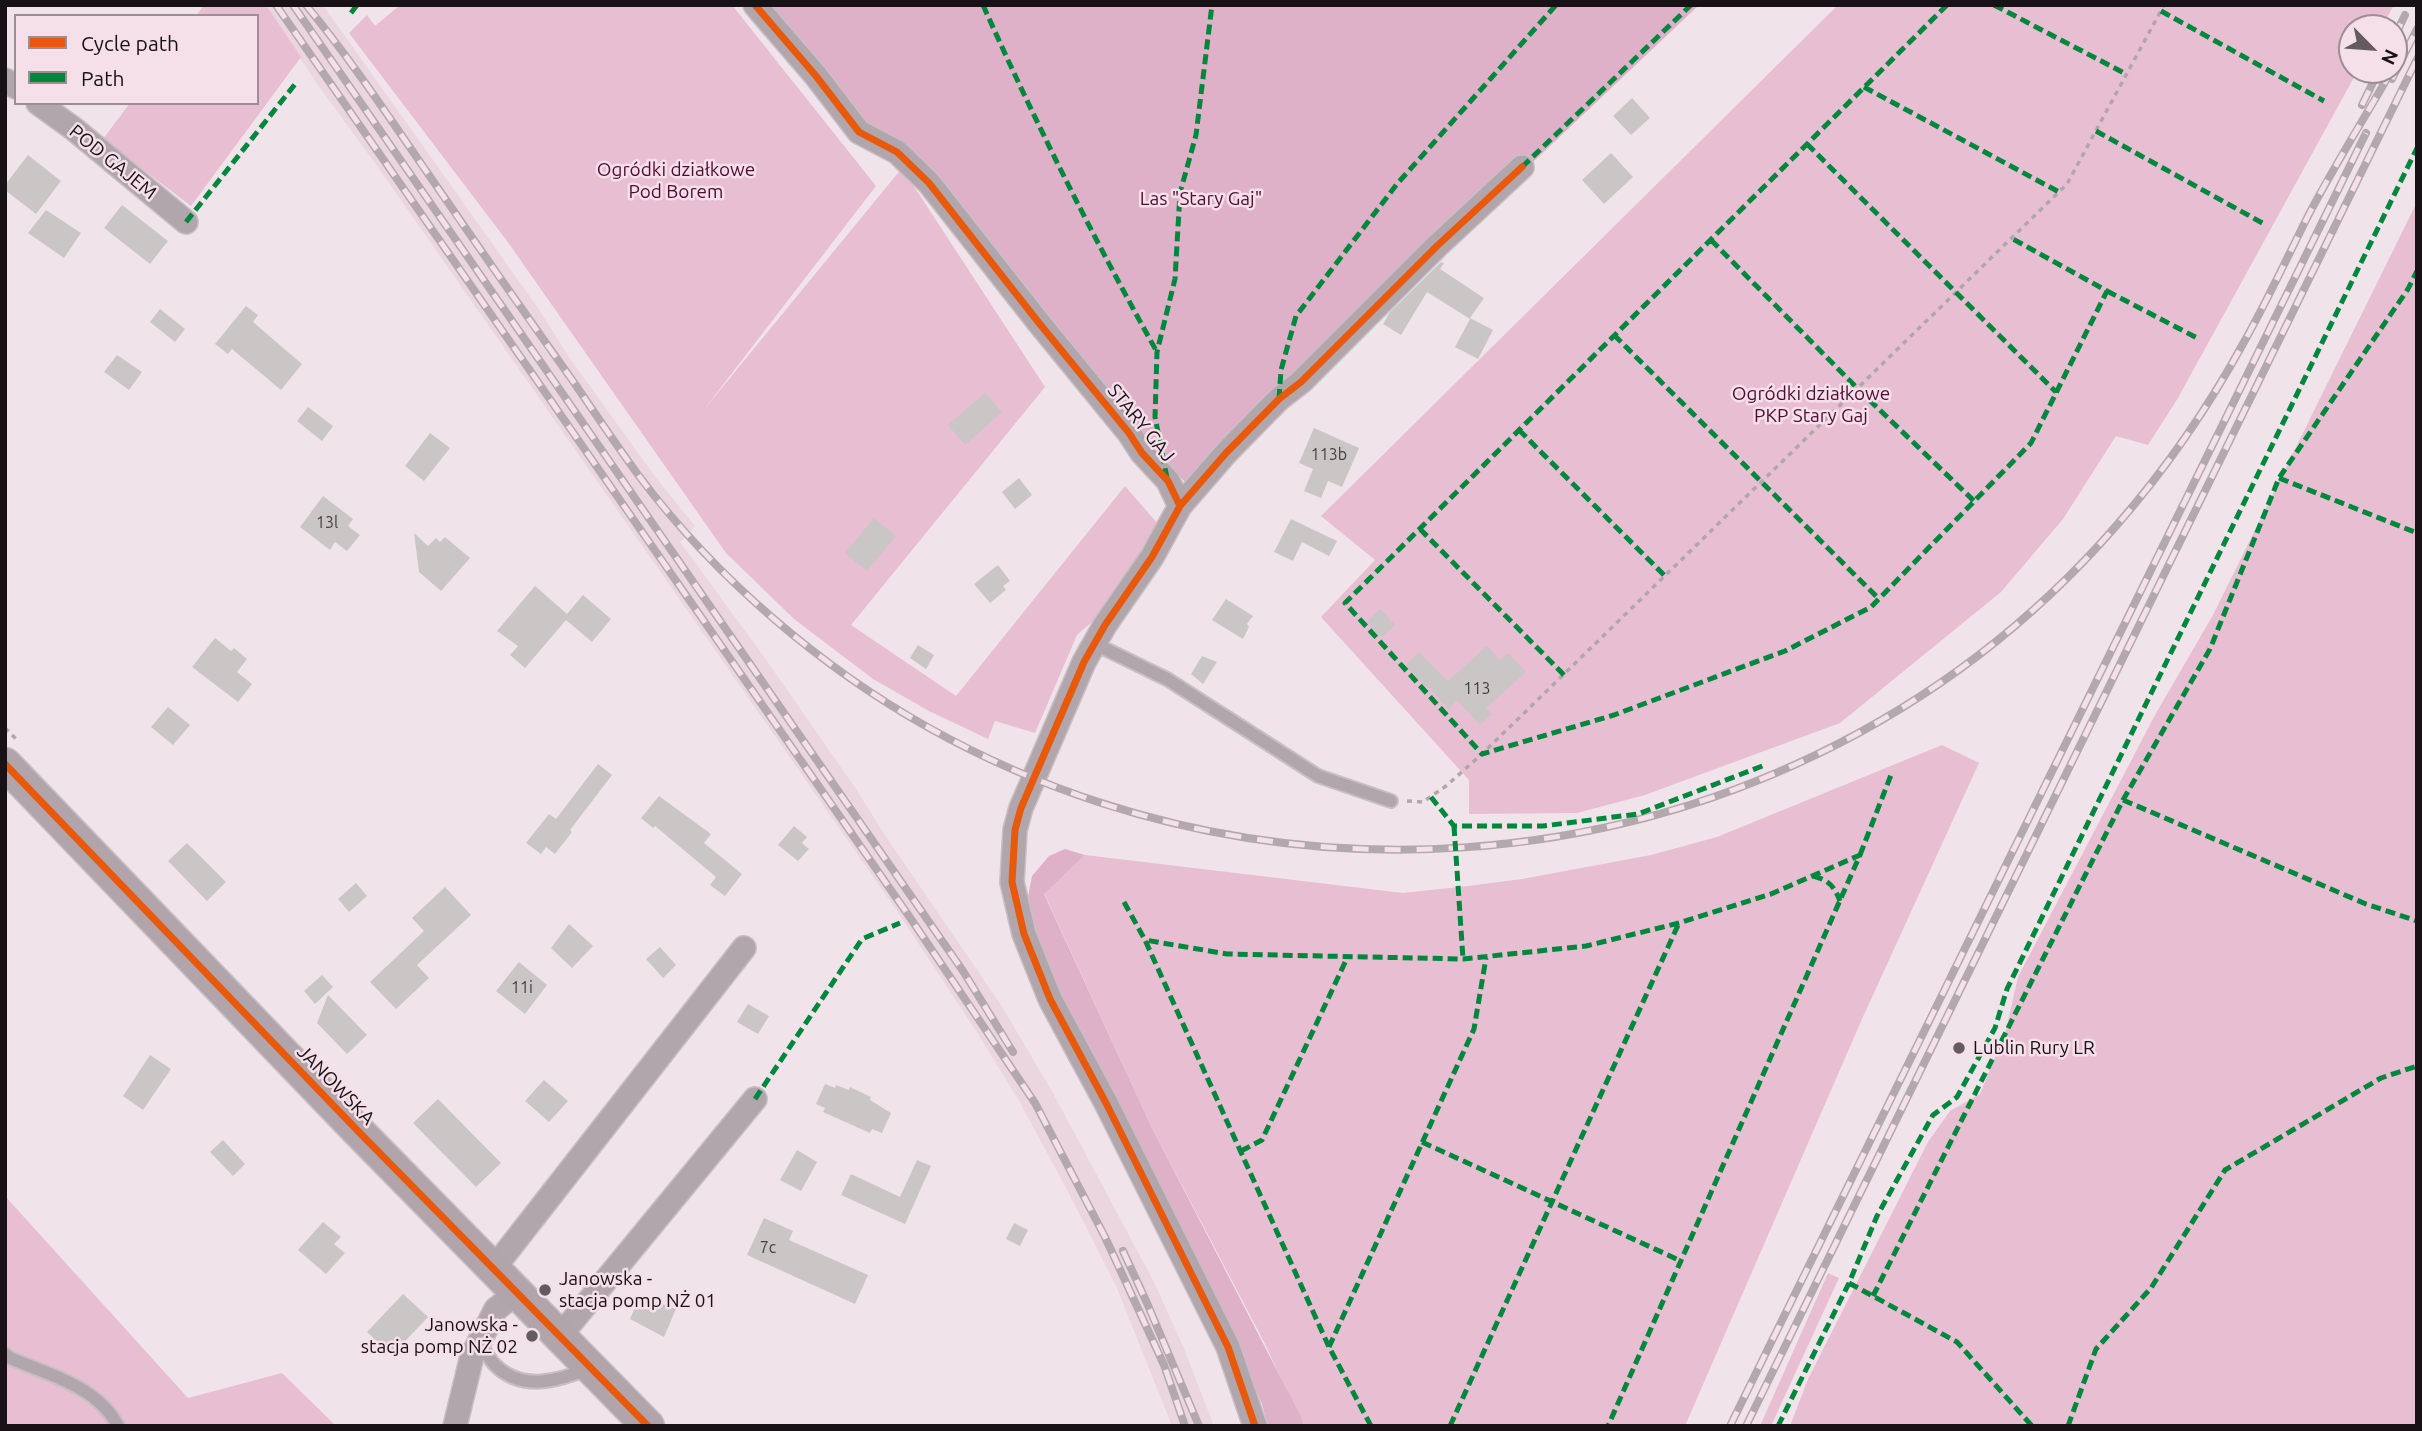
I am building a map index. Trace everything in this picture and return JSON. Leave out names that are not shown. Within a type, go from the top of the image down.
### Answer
[{"type":"street","name":"STARY GAJ","points":[[755,5],[816,76],[859,132],[897,152],[929,183],[1129,433],[1142,453],[1168,481],[1180,506]]},
{"type":"street","name":"POD GAJEM","points":[[41,105],[74,129],[186,222]]},
{"type":"street","points":[[1255,1426],[1228,1347],[1106,1103],[1049,999],[1017,910],[1012,882],[1012,851],[1021,808],[1093,643],[1152,557],[1180,506],[1279,399],[1300,382],[1437,246],[1522,167]]},
{"type":"street","name":"JANOWSKA","points":[[5,764],[357,1130],[648,1426]]},
{"type":"street","points":[[494,1268],[744,948]]},
{"type":"street","points":[[560,1336],[755,1099]]},
{"type":"street","points":[[455,1426],[472,1356],[496,1309],[517,1293]]},
{"type":"lane","points":[[1093,643],[1167,680],[1318,776],[1391,801]]},
{"type":"lane","points":[[479,1342],[495,1366],[519,1380],[544,1382],[591,1368]]},
{"type":"lane","points":[[5,1354],[89,1392],[110,1410],[118,1426]]},
{"type":"path","points":[[1391,801],[1423,802],[1446,786],[1482,754],[2067,184],[2164,5]]},
{"type":"shaded area","points":[[266,5],[323,5],[538,308],[571,360],[657,479],[695,526],[680,542],[854,786],[1003,1008],[1053,1093],[1154,1282],[1183,1346],[1214,1426],[1172,1426],[1116,1286],[1018,1099],[976,1031],[897,911],[315,81]]},
{"type":"green space","points":[[204,5],[266,5],[301,57],[191,206],[103,139],[128,105],[259,105],[259,14],[197,14]]},
{"type":"green space","name":"Ogródki działkowe Pod Borem","points":[[400,5],[732,5],[876,186],[702,412],[902,168],[1045,387],[851,625],[956,696],[1125,486],[1158,524],[1122,583],[1092,622],[1077,635],[1035,733],[995,721],[988,739],[929,711],[873,679],[794,619],[726,553],[507,241],[349,33],[367,15],[375,26]]},
{"type":"green space","name":"Las \"Stary Gaj\"","points":[[764,5],[1699,5],[1475,217],[1186,483],[1137,432]]},
{"type":"green space","name":"Ogródki działkowe PKP Stary Gaj","points":[[1838,5],[2394,5],[2389,14],[2338,14],[2338,84],[2350,84],[2178,398],[2148,445],[2116,436],[2063,519],[2001,592],[1840,723],[1645,795],[1577,813],[1469,814],[1469,780],[1321,617],[1375,560],[1321,516]]},
{"type":"green space","points":[[2417,202],[2417,1426],[1790,1426],[1808,1379],[1928,1142],[1950,1111],[1980,1094],[2006,1030],[2018,977],[2155,715],[2213,615]]},
{"type":"green space","points":[[1942,745],[1979,763],[1862,1019],[1685,1426],[1303,1426],[1264,1342],[1152,1128],[1044,893],[1085,855],[1403,893],[1522,879],[1651,855],[1717,837]]},
{"type":"green space","points":[[1065,849],[1085,855],[1044,894],[1152,1128],[1301,1417],[1303,1426],[1268,1426],[1262,1404],[1237,1348],[1055,990],[1026,907],[1032,876],[1049,856]]},
{"type":"green space","points":[[5,1196],[188,1398],[282,1373],[336,1426],[5,1426]]},
{"type":"green space","points":[[1828,1273],[1839,1278],[1771,1426],[1760,1426]]},
{"type":"building","points":[[1632,98],[1650,118],[1631,135],[1613,116]]},
{"type":"building","points":[[1611,153],[1633,177],[1604,204],[1582,180]]},
{"type":"building","points":[[28,155],[61,181],[36,214],[5,190],[5,185]]},
{"type":"building","points":[[122,205],[168,241],[150,264],[104,228]]},
{"type":"building","points":[[46,210],[81,233],[64,258],[28,233]]},
{"type":"building","points":[[1441,262],[1444,263],[1440,269],[1484,298],[1470,318],[1493,330],[1478,359],[1455,347],[1470,319],[1427,292],[1401,335],[1383,324],[1390,312]]},
{"type":"building","points":[[246,306],[258,315],[253,322],[302,364],[281,390],[232,349],[228,354],[215,344]]},
{"type":"building","points":[[160,309],[185,329],[175,342],[150,322]]},
{"type":"building","points":[[117,355],[142,372],[129,390],[104,372]]},
{"type":"building","points":[[985,393],[1002,412],[965,445],[948,425]]},
{"type":"building","points":[[308,407],[333,426],[322,441],[297,421]]},
{"type":"building","points":[[1314,428],[1359,448],[1342,487],[1328,481],[1321,498],[1304,491],[1313,469],[1299,463]]},
{"type":"building","points":[[430,433],[450,448],[424,481],[405,466]]},
{"type":"building","points":[[1019,478],[1032,495],[1015,509],[1002,492]]},
{"type":"building","points":[[323,496],[353,519],[348,526],[360,535],[347,551],[335,542],[330,550],[300,527]]},
{"type":"building","points":[[874,518],[896,536],[867,571],[845,553]]},
{"type":"building","points":[[1291,519],[1337,541],[1329,556],[1302,542],[1293,561],[1274,552]]},
{"type":"building","points":[[414,533],[428,546],[436,538],[440,542],[445,537],[470,558],[441,591],[419,572]]},
{"type":"building","points":[[998,565],[1010,581],[1003,586],[1006,590],[990,603],[974,584]]},
{"type":"building","points":[[535,586],[567,614],[583,595],[611,619],[592,642],[566,620],[525,668],[510,655],[518,646],[497,631]]},
{"type":"building","points":[[1226,599],[1253,616],[1247,624],[1249,627],[1243,639],[1212,620]]},
{"type":"building","points":[[1380,609],[1395,625],[1381,638],[1367,622]]},
{"type":"building","points":[[215,638],[247,659],[237,672],[252,684],[238,702],[192,667]]},
{"type":"building","points":[[918,645],[934,655],[926,669],[910,658]]},
{"type":"building","points":[[1487,646],[1500,660],[1508,653],[1526,672],[1486,708],[1492,714],[1480,725],[1457,700],[1449,709],[1405,666],[1419,652],[1448,681]]},
{"type":"building","points":[[1202,656],[1217,662],[1203,684],[1191,674]]},
{"type":"building","points":[[168,707],[190,725],[173,745],[151,727]]},
{"type":"building","points":[[598,764],[612,775],[555,854],[546,847],[541,854],[526,843],[549,814],[556,819]]},
{"type":"building","points":[[659,796],[711,834],[704,843],[742,874],[725,896],[710,885],[716,877],[655,826],[653,828],[641,818]]},
{"type":"building","points":[[794,826],[807,837],[802,843],[809,849],[798,861],[778,845]]},
{"type":"building","points":[[187,843],[226,882],[207,901],[168,861]]},
{"type":"building","points":[[356,883],[367,896],[349,912],[338,899]]},
{"type":"building","points":[[445,887],[471,915],[417,965],[429,978],[396,1009],[370,982],[424,931],[412,918]]},
{"type":"building","points":[[569,924],[593,946],[572,968],[551,948]]},
{"type":"building","points":[[660,947],[676,965],[663,978],[646,959]]},
{"type":"building","points":[[519,962],[547,985],[525,1014],[496,991]]},
{"type":"building","points":[[322,975],[333,987],[315,1004],[304,991]]},
{"type":"building","points":[[328,995],[367,1035],[347,1054],[317,1023]]},
{"type":"building","points":[[748,1004],[769,1016],[758,1034],[737,1022]]},
{"type":"building","points":[[150,1055],[171,1069],[143,1110],[123,1096]]},
{"type":"building","points":[[544,1080],[568,1101],[549,1122],[525,1101]]},
{"type":"building","points":[[825,1084],[849,1090],[850,1087],[871,1097],[870,1100],[891,1113],[882,1133],[872,1129],[870,1133],[823,1112],[825,1108],[816,1104]]},
{"type":"building","points":[[438,1099],[501,1163],[476,1187],[413,1123]]},
{"type":"building","points":[[223,1140],[245,1164],[233,1176],[210,1152]]},
{"type":"building","points":[[797,1150],[817,1162],[801,1191],[780,1180]]},
{"type":"building","points":[[917,1160],[931,1166],[905,1224],[841,1195],[851,1174],[900,1197]]},
{"type":"building","points":[[764,1218],[793,1231],[789,1240],[868,1275],[855,1304],[747,1255]]},
{"type":"building","points":[[323,1222],[341,1237],[334,1244],[345,1253],[326,1274],[298,1250]]},
{"type":"building","points":[[1014,1223],[1028,1230],[1020,1246],[1006,1239]]},
{"type":"building","points":[[403,1294],[428,1317],[392,1355],[367,1332]]},
{"type":"building","points":[[640,1296],[676,1309],[664,1337],[630,1319]]},
{"type":"railway","points":[[276,5],[911,919],[1035,1103],[1105,1237],[1164,1365],[1185,1426]]},
{"type":"railway","points":[[293,5],[963,971],[1013,1052]]},
{"type":"railway","points":[[306,5],[366,84],[639,476],[703,551],[774,619],[931,729],[1102,803],[1282,843],[1464,847],[1645,818],[1817,754],[1976,657],[2116,526],[2185,437],[2230,367],[2318,197],[2384,84]]},
{"type":"railway","points":[[2408,47],[2417,29]]},
{"type":"railway","points":[[1746,1426],[2417,59]]},
{"type":"railway","points":[[2362,105],[2372,84]]},
{"type":"railway","points":[[1730,1426],[2366,133]]},
{"type":"railway","points":[[1123,1251],[1199,1426]]},
{"type":"marked path","points":[[351,13],[357,5]]},
{"type":"marked path","points":[[983,5],[1066,181],[1157,352]]},
{"type":"marked path","points":[[1167,478],[1155,417],[1157,352],[1175,279],[1180,193],[1196,135],[1212,5]]},
{"type":"marked path","points":[[1279,399],[1281,370],[1296,316],[1397,184],[1556,5]]},
{"type":"marked path","points":[[1522,167],[1691,5]]},
{"type":"marked path","points":[[1947,5],[1345,603],[1482,754],[1614,715],[1785,651],[1871,607],[2031,443],[2107,291],[2013,239]]},
{"type":"marked path","points":[[1994,5],[2126,74]]},
{"type":"marked path","points":[[2161,11],[2324,101]]},
{"type":"marked path","points":[[186,222],[296,83]]},
{"type":"marked path","points":[[1864,87],[2059,192]]},
{"type":"marked path","points":[[2096,131],[2266,225]]},
{"type":"marked path","points":[[1807,144],[2056,392]]},
{"type":"marked path","points":[[1778,1426],[1849,1283],[1877,1216],[1933,1115],[1957,1097],[1995,1028],[2007,989],[2417,148]]},
{"type":"marked path","points":[[1711,240],[1857,388],[1974,501]]},
{"type":"marked path","points":[[1873,1296],[2123,800],[2210,649],[2279,478],[2408,289],[2417,271]]},
{"type":"marked path","points":[[2107,291],[2199,339]]},
{"type":"marked path","points":[[1614,335],[1879,599]]},
{"type":"marked path","points":[[1519,430],[1665,576]]},
{"type":"marked path","points":[[2279,478],[2417,533]]},
{"type":"marked path","points":[[1420,529],[1564,675]]},
{"type":"marked path","points":[[1431,797],[1454,826],[1543,826],[1638,814],[1765,765]]},
{"type":"marked path","points":[[1860,855],[1891,775]]},
{"type":"marked path","points":[[2123,800],[2366,904],[2417,921]]},
{"type":"marked path","points":[[1454,826],[1463,959]]},
{"type":"marked path","points":[[1371,1426],[1329,1347],[1145,940],[1227,954],[1463,959],[1586,946],[1679,923],[1771,894],[1860,855],[1608,1426]]},
{"type":"marked path","points":[[1813,876],[1830,884],[1840,901]]},
{"type":"marked path","points":[[1124,902],[1145,940]]},
{"type":"marked path","points":[[755,1099],[862,939],[900,923]]},
{"type":"marked path","points":[[1450,1426],[1679,923]]},
{"type":"marked path","points":[[1241,1151],[1262,1140],[1348,956]]},
{"type":"marked path","points":[[1329,1347],[1474,1029],[1486,958]]},
{"type":"marked path","points":[[2068,1426],[2096,1349],[2151,1288],[2225,1170],[2381,1078],[2417,1066]]},
{"type":"marked path","points":[[1422,1142],[1681,1261]]},
{"type":"marked path","points":[[1849,1283],[1957,1342],[2032,1426]]},
{"type":"cycle path","points":[[755,5],[816,76],[859,132],[897,152],[929,183],[1129,433],[1142,453],[1168,481],[1180,506]]},
{"type":"cycle path","points":[[1255,1426],[1228,1347],[1106,1103],[1050,999],[1024,934],[1012,882],[1015,830],[1021,808],[1084,662],[1105,625],[1152,557],[1180,506],[1226,453],[1279,399],[1301,382],[1437,246],[1522,167]]},
{"type":"cycle path","points":[[5,764],[357,1130],[648,1426]]},
{"type":"place","name":"Lublin Rury LR","points":[[1959,1048]]},
{"type":"place","name":"Janowska - stacja pomp NŻ 01","points":[[545,1290]]},
{"type":"place","name":"Janowska - stacja pomp NŻ 02","points":[[532,1336]]}]
